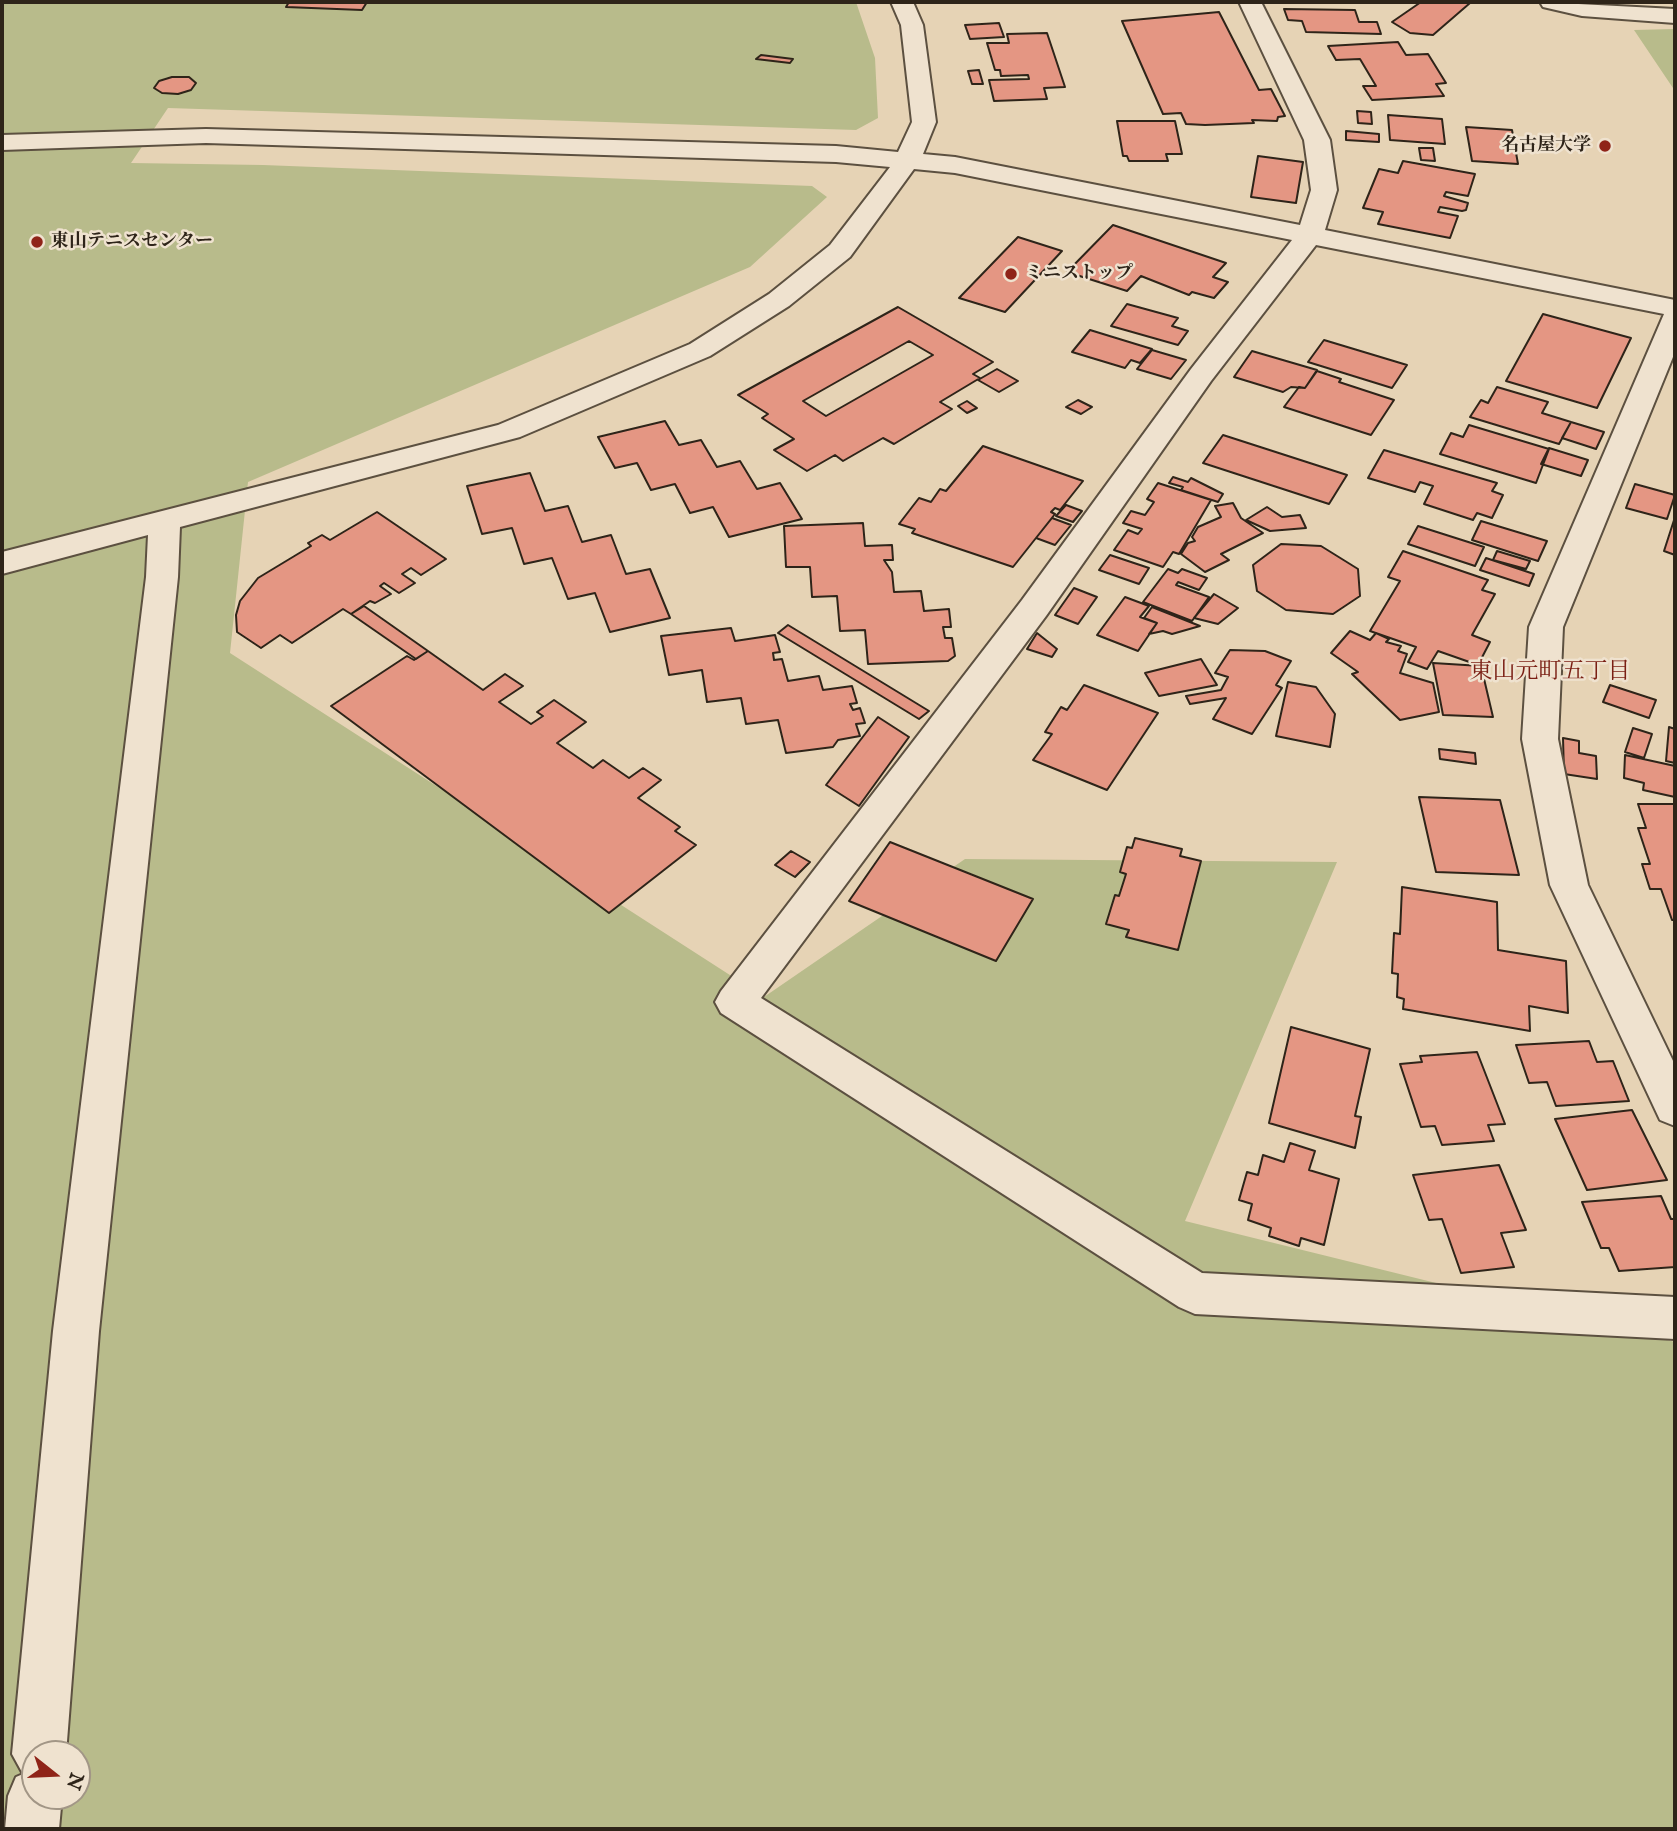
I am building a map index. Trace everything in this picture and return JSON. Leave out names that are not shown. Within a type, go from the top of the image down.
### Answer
[{"type":"street","points":[[2,563],[509,431],[701,350],[779,300],[840,251],[907,161],[924,122],[912,25],[902,2]]},
{"type":"street","points":[[1250,2],[1317,140],[1324,190],[1310,235],[1201,375],[1034,608],[735,1002],[1195,1293],[1675,1318]]},
{"type":"street","points":[[1551,2],[1582,9],[1675,16]]},
{"type":"street","points":[[2,142],[206,136],[822,154],[955,165],[1675,308]]},
{"type":"street","points":[[1675,318],[1546,626],[1540,739],[1569,885],[1675,1108]]},
{"type":"street","points":[[40,1740],[76,1331],[162,577],[164,520]]},
{"type":"street","points":[[32,1829],[34,1810]]},
{"type":"green space","points":[[2,2],[856,2],[875,58],[878,118],[856,130],[168,108],[131,163],[263,165],[812,186],[827,197],[750,267],[248,482],[230,653],[764,997],[965,859],[1337,862],[1185,1221],[1675,1342],[1675,1829],[2,1829]]},
{"type":"green space","points":[[1675,29],[1675,91],[1634,30]]},
{"type":"building","points":[[289,2],[367,2],[362,10],[286,7]]},
{"type":"building","points":[[1421,2],[1470,3],[1433,35],[1410,33],[1392,22]]},
{"type":"building","points":[[1284,9],[1355,10],[1359,22],[1377,22],[1381,34],[1306,32],[1302,21],[1288,20]]},
{"type":"building","points":[[1219,12],[1259,90],[1271,89],[1285,116],[1278,117],[1277,121],[1186,124],[1181,113],[1163,114],[1122,21]]},
{"type":"building","points":[[999,23],[1004,37],[970,39],[965,25]]},
{"type":"building","points":[[1047,33],[1065,87],[1044,88],[1047,99],[994,101],[989,80],[1029,79],[1028,75],[1001,76],[1000,70],[995,70],[987,43],[1009,43],[1007,34]]},
{"type":"building","points":[[1398,42],[1406,55],[1428,54],[1446,83],[1436,84],[1444,96],[1372,100],[1363,86],[1376,86],[1360,59],[1336,60],[1328,46]]},
{"type":"building","points":[[761,55],[793,59],[790,63],[756,59]]},
{"type":"building","points":[[979,70],[983,84],[972,84],[968,71]]},
{"type":"building","points":[[172,77],[189,77],[196,83],[191,90],[178,94],[162,93],[154,88],[159,81]]},
{"type":"building","points":[[1357,111],[1371,112],[1372,124],[1358,123]]},
{"type":"building","points":[[1388,115],[1442,119],[1445,144],[1390,140]]},
{"type":"building","points":[[1117,121],[1175,121],[1182,154],[1166,154],[1168,161],[1129,161],[1127,156],[1123,156]]},
{"type":"building","points":[[1466,127],[1512,130],[1518,164],[1472,161]]},
{"type":"building","points":[[1346,131],[1379,134],[1379,142],[1346,140]]},
{"type":"building","points":[[1419,148],[1433,148],[1435,161],[1421,160]]},
{"type":"building","points":[[1258,156],[1303,162],[1296,203],[1251,197]]},
{"type":"building","points":[[1403,161],[1475,174],[1468,196],[1446,192],[1444,196],[1468,203],[1466,210],[1462,211],[1440,207],[1438,212],[1458,216],[1450,238],[1378,224],[1383,212],[1363,208],[1379,169],[1398,173]]},
{"type":"building","points":[[1113,225],[1226,263],[1213,277],[1228,282],[1214,298],[1192,292],[1189,295],[1141,276],[1127,291],[1067,272]]},
{"type":"building","name":"ミニストップ","points":[[1018,237],[1062,251],[1005,312],[959,298]]},
{"type":"building","points":[[1127,304],[1178,318],[1172,326],[1188,331],[1178,345],[1111,326]]},
{"type":"building","points":[[898,307],[993,362],[973,374],[980,378],[940,402],[952,409],[894,444],[883,438],[843,461],[835,455],[807,471],[774,450],[794,439],[762,418],[768,414],[738,395]],"holes":[[[909,341],[933,355],[826,416],[803,401]]]},
{"type":"building","points":[[1543,314],[1631,338],[1597,408],[1506,381]]},
{"type":"building","points":[[1090,330],[1152,349],[1140,363],[1131,360],[1125,368],[1072,352]]},
{"type":"building","points":[[1324,340],[1407,365],[1392,388],[1308,362]]},
{"type":"building","points":[[1152,350],[1186,360],[1171,379],[1137,369]]},
{"type":"building","points":[[1252,351],[1317,370],[1305,388],[1291,387],[1283,392],[1234,377]]},
{"type":"building","points":[[997,369],[1018,381],[999,392],[978,380]]},
{"type":"building","points":[[1317,371],[1341,379],[1339,382],[1394,400],[1371,435],[1284,407],[1299,387],[1305,388]]},
{"type":"building","points":[[1497,387],[1548,402],[1542,413],[1571,422],[1559,444],[1470,417],[1481,400],[1488,403]]},
{"type":"building","points":[[1078,400],[1092,407],[1081,414],[1066,407]]},
{"type":"building","points":[[967,401],[977,408],[967,413],[958,406]]},
{"type":"building","points":[[665,421],[679,445],[701,440],[717,467],[740,461],[757,489],[780,483],[802,519],[729,537],[713,507],[690,513],[675,484],[651,490],[637,463],[615,468],[598,437]]},
{"type":"building","points":[[1571,422],[1604,432],[1596,449],[1562,438]]},
{"type":"building","points":[[1469,425],[1549,449],[1536,483],[1440,454],[1451,433],[1463,437]]},
{"type":"building","points":[[1223,435],[1347,475],[1329,504],[1203,463]]},
{"type":"building","points":[[983,446],[1083,481],[1060,510],[1055,508],[1051,512],[1055,514],[1013,567],[912,533],[915,529],[899,524],[919,498],[931,502],[940,489],[946,491]]},
{"type":"building","points":[[1549,448],[1588,460],[1581,476],[1541,464]]},
{"type":"building","points":[[1384,450],[1497,483],[1492,491],[1503,495],[1492,518],[1477,513],[1473,520],[1424,504],[1433,486],[1420,482],[1415,492],[1368,478]]},
{"type":"building","points":[[530,473],[545,511],[568,506],[582,542],[611,535],[626,574],[650,569],[670,618],[610,632],[595,593],[568,599],[552,558],[524,564],[512,528],[482,534],[467,486]]},
{"type":"building","points":[[1173,477],[1188,482],[1191,478],[1223,494],[1218,502],[1181,490],[1183,487],[1169,483]]},
{"type":"building","points":[[1158,483],[1211,500],[1179,554],[1173,552],[1163,567],[1114,550],[1128,530],[1138,534],[1142,529],[1123,523],[1131,511],[1145,515],[1154,502],[1147,499]]},
{"type":"building","points":[[1635,484],[1675,495],[1667,519],[1626,508]]},
{"type":"building","points":[[1233,503],[1241,518],[1263,533],[1221,554],[1229,560],[1205,572],[1181,554],[1188,543],[1195,541],[1192,537],[1198,527],[1221,517],[1215,506]]},
{"type":"building","points":[[1066,505],[1082,511],[1073,522],[1056,516]]},
{"type":"building","points":[[1267,507],[1282,517],[1300,515],[1306,528],[1270,531],[1246,520]]},
{"type":"building","points":[[377,512],[446,559],[421,575],[411,568],[402,574],[415,583],[399,593],[384,583],[380,586],[391,594],[375,603],[370,601],[351,614],[343,609],[292,643],[280,635],[261,648],[237,632],[236,615],[240,601],[258,578],[311,546],[308,543],[322,535],[330,540]]},
{"type":"building","points":[[1675,517],[1675,555],[1664,551]]},
{"type":"building","points":[[1052,518],[1071,525],[1055,545],[1036,538]]},
{"type":"building","points":[[1481,521],[1547,541],[1538,561],[1472,540]]},
{"type":"building","points":[[863,523],[865,546],[892,545],[893,560],[884,560],[892,572],[894,592],[921,591],[924,611],[949,609],[951,627],[943,627],[945,638],[952,638],[955,656],[948,661],[868,664],[865,630],[840,631],[837,596],[812,597],[810,567],[786,567],[784,526]]},
{"type":"building","points":[[1418,526],[1484,547],[1475,566],[1408,544]]},
{"type":"building","points":[[1281,544],[1321,546],[1358,569],[1360,596],[1333,614],[1286,610],[1257,591],[1253,565]]},
{"type":"building","points":[[1403,551],[1488,580],[1482,590],[1495,594],[1472,635],[1490,642],[1478,665],[1438,651],[1427,669],[1408,662],[1416,647],[1370,631],[1400,581],[1388,577]]},
{"type":"building","points":[[1497,551],[1530,561],[1526,569],[1493,560]]},
{"type":"building","points":[[1110,555],[1149,568],[1139,584],[1099,570]]},
{"type":"building","points":[[1486,558],[1534,574],[1529,586],[1480,570]]},
{"type":"building","points":[[1168,569],[1178,573],[1182,569],[1207,578],[1199,590],[1178,582],[1176,585],[1209,597],[1192,621],[1143,602]]},
{"type":"building","points":[[1074,588],[1097,597],[1078,624],[1055,615]]},
{"type":"building","points":[[1214,594],[1238,608],[1218,624],[1194,618]]},
{"type":"building","points":[[1125,597],[1149,606],[1140,617],[1157,623],[1138,651],[1097,635]]},
{"type":"building","points":[[364,606],[428,651],[416,659],[351,614]]},
{"type":"building","points":[[1152,607],[1200,626],[1172,634],[1163,631],[1149,634],[1157,623],[1144,618]]},
{"type":"building","points":[[788,625],[929,711],[919,719],[778,633]]},
{"type":"building","points":[[731,628],[735,641],[775,635],[780,652],[773,653],[774,660],[782,659],[788,681],[819,676],[823,690],[852,686],[857,703],[850,704],[853,710],[860,708],[865,723],[856,724],[860,736],[838,740],[833,747],[786,753],[778,720],[746,724],[741,698],[707,702],[702,670],[669,675],[661,636]]},
{"type":"building","points":[[1350,631],[1370,640],[1376,633],[1389,639],[1386,642],[1401,646],[1398,651],[1407,654],[1400,673],[1433,683],[1439,712],[1400,720],[1352,674],[1358,672],[1331,653]]},
{"type":"building","points":[[1037,633],[1057,649],[1052,657],[1027,649]]},
{"type":"building","points":[[1230,650],[1265,651],[1291,661],[1276,685],[1282,688],[1252,734],[1213,719],[1226,698],[1190,704],[1186,696],[1221,690],[1228,677],[1215,673]]},
{"type":"building","points":[[428,651],[483,690],[505,674],[523,686],[499,702],[531,724],[543,716],[537,712],[554,700],[586,722],[557,743],[593,768],[603,760],[629,778],[643,768],[661,780],[638,798],[680,827],[675,831],[696,845],[609,913],[331,706],[407,656],[414,660]]},
{"type":"building","points":[[1201,659],[1217,685],[1159,696],[1145,673]]},
{"type":"building","points":[[1433,663],[1481,666],[1493,717],[1443,715]]},
{"type":"building","points":[[1288,682],[1316,687],[1335,714],[1330,747],[1276,736]]},
{"type":"building","points":[[1084,685],[1158,713],[1107,790],[1033,760],[1052,734],[1045,732],[1061,707],[1067,710]]},
{"type":"building","points":[[1610,685],[1656,700],[1649,718],[1603,702]]},
{"type":"building","points":[[878,717],[909,737],[859,806],[826,785]]},
{"type":"building","points":[[1669,727],[1675,729],[1675,763],[1666,761]]},
{"type":"building","points":[[1633,728],[1652,734],[1644,758],[1625,752]]},
{"type":"building","points":[[1563,738],[1579,741],[1579,753],[1596,756],[1597,779],[1564,774]]},
{"type":"building","points":[[1439,749],[1475,753],[1476,764],[1440,759]]},
{"type":"building","points":[[1625,755],[1675,766],[1675,797],[1643,790],[1644,783],[1624,778]]},
{"type":"building","points":[[1419,797],[1500,800],[1519,875],[1436,872]]},
{"type":"building","points":[[1638,804],[1675,804],[1675,920],[1672,920],[1661,889],[1650,889],[1642,864],[1650,864],[1638,828],[1646,828]]},
{"type":"building","points":[[1135,838],[1182,849],[1180,856],[1201,861],[1178,950],[1126,937],[1129,930],[1106,924],[1115,895],[1119,896],[1126,874],[1120,872],[1127,847],[1132,848]]},
{"type":"building","points":[[890,842],[1033,899],[996,961],[849,901]]},
{"type":"building","points":[[791,851],[810,862],[795,877],[775,865]]},
{"type":"building","points":[[1402,887],[1497,902],[1498,950],[1566,961],[1568,1013],[1529,1006],[1530,1031],[1403,1009],[1404,999],[1397,997],[1398,974],[1392,973],[1394,933],[1400,934]]},
{"type":"building","points":[[1291,1027],[1370,1049],[1355,1116],[1361,1117],[1355,1148],[1269,1123]]},
{"type":"building","points":[[1589,1041],[1597,1062],[1613,1061],[1629,1101],[1556,1106],[1547,1082],[1529,1083],[1516,1045]]},
{"type":"building","points":[[1477,1052],[1505,1124],[1488,1125],[1494,1141],[1442,1145],[1435,1126],[1421,1127],[1400,1064],[1422,1062],[1420,1056]]},
{"type":"building","points":[[1632,1110],[1667,1180],[1587,1190],[1555,1119]]},
{"type":"building","points":[[1290,1143],[1315,1151],[1309,1170],[1339,1179],[1324,1245],[1301,1238],[1299,1246],[1269,1236],[1271,1228],[1248,1220],[1252,1204],[1239,1200],[1247,1172],[1258,1175],[1263,1155],[1284,1162]]},
{"type":"building","points":[[1499,1165],[1526,1230],[1501,1233],[1514,1267],[1461,1273],[1442,1219],[1429,1220],[1413,1175]]},
{"type":"building","points":[[1661,1196],[1671,1219],[1675,1219],[1675,1267],[1619,1271],[1609,1248],[1601,1248],[1582,1202]]},
{"type":"place","name":"名古屋大学","points":[[1605,146]]},
{"type":"place","name":"東山テニスセンター","points":[[37,242]]},
{"type":"place","name":"ミニストップ","points":[[1011,274]]},
{"type":"district","name":"東山元町五丁目","points":[[1550,673]]}]
